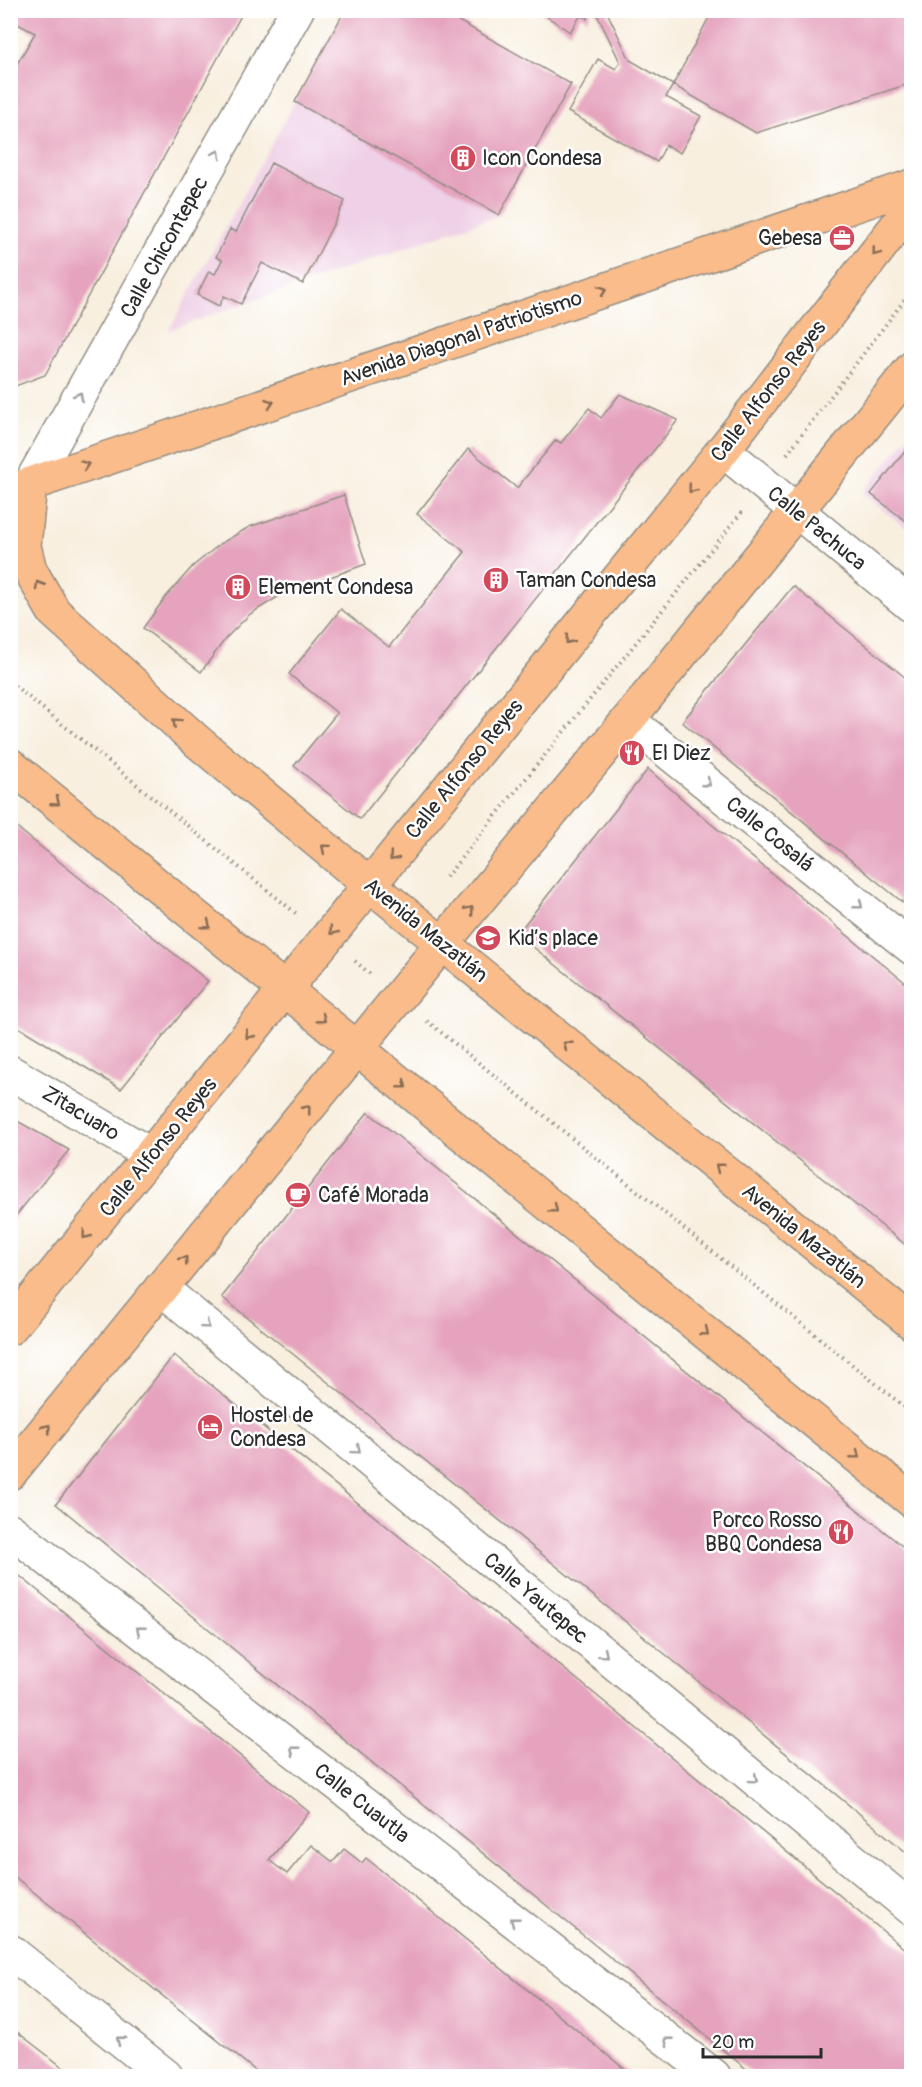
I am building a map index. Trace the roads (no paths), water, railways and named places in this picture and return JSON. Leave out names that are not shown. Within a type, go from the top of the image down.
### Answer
[{"type":"main road","name":"Avenida Diagonal Patriotismo","points":[[20,488],[912,186]]},
{"type":"main road","name":"Calle Alfonso Reyes","points":[[10,1328],[723,450],[912,206]]},
{"type":"main road","points":[[10,1473],[628,720],[912,368]]},
{"type":"main road","name":"Avenida Mazatlán","points":[[20,488],[24,546],[30,570],[54,612],[198,742],[370,885],[912,1323]]},
{"type":"main road","points":[[10,765],[912,1501]]},
{"type":"street","name":"Calle Chicontepec","points":[[20,488],[297,10]]},
{"type":"street","name":"Calle Pachuca","points":[[723,450],[912,606]]},
{"type":"street","name":"Calle Cosalá","points":[[628,720],[912,948]]},
{"type":"street","name":"Zitacuaro","points":[[10,1072],[151,1155]]},
{"type":"street","name":"Calle Yautepec","points":[[161,1288],[912,1909]]},
{"type":"street","name":"Calle Cuautla","points":[[10,1530],[714,2076]]},
{"type":"street","points":[[10,1951],[166,2076]]},
{"type":"place","name":"Icon Condesa","points":[[463,158]]},
{"type":"place","name":"Gebesa","points":[[842,238]]},
{"type":"place","name":"Taman Condesa","points":[[496,580]]},
{"type":"place","name":"Element Condesa","points":[[238,587]]},
{"type":"place","name":"El Diez","points":[[632,753]]},
{"type":"place","name":"Kid’s place","points":[[488,938]]},
{"type":"place","name":"Café Morada","points":[[298,1195]]},
{"type":"place","name":"Hostel de Condesa","points":[[210,1427]]},
{"type":"place","name":"Porco Rosso BBQ Condesa","points":[[841,1532]]}]
